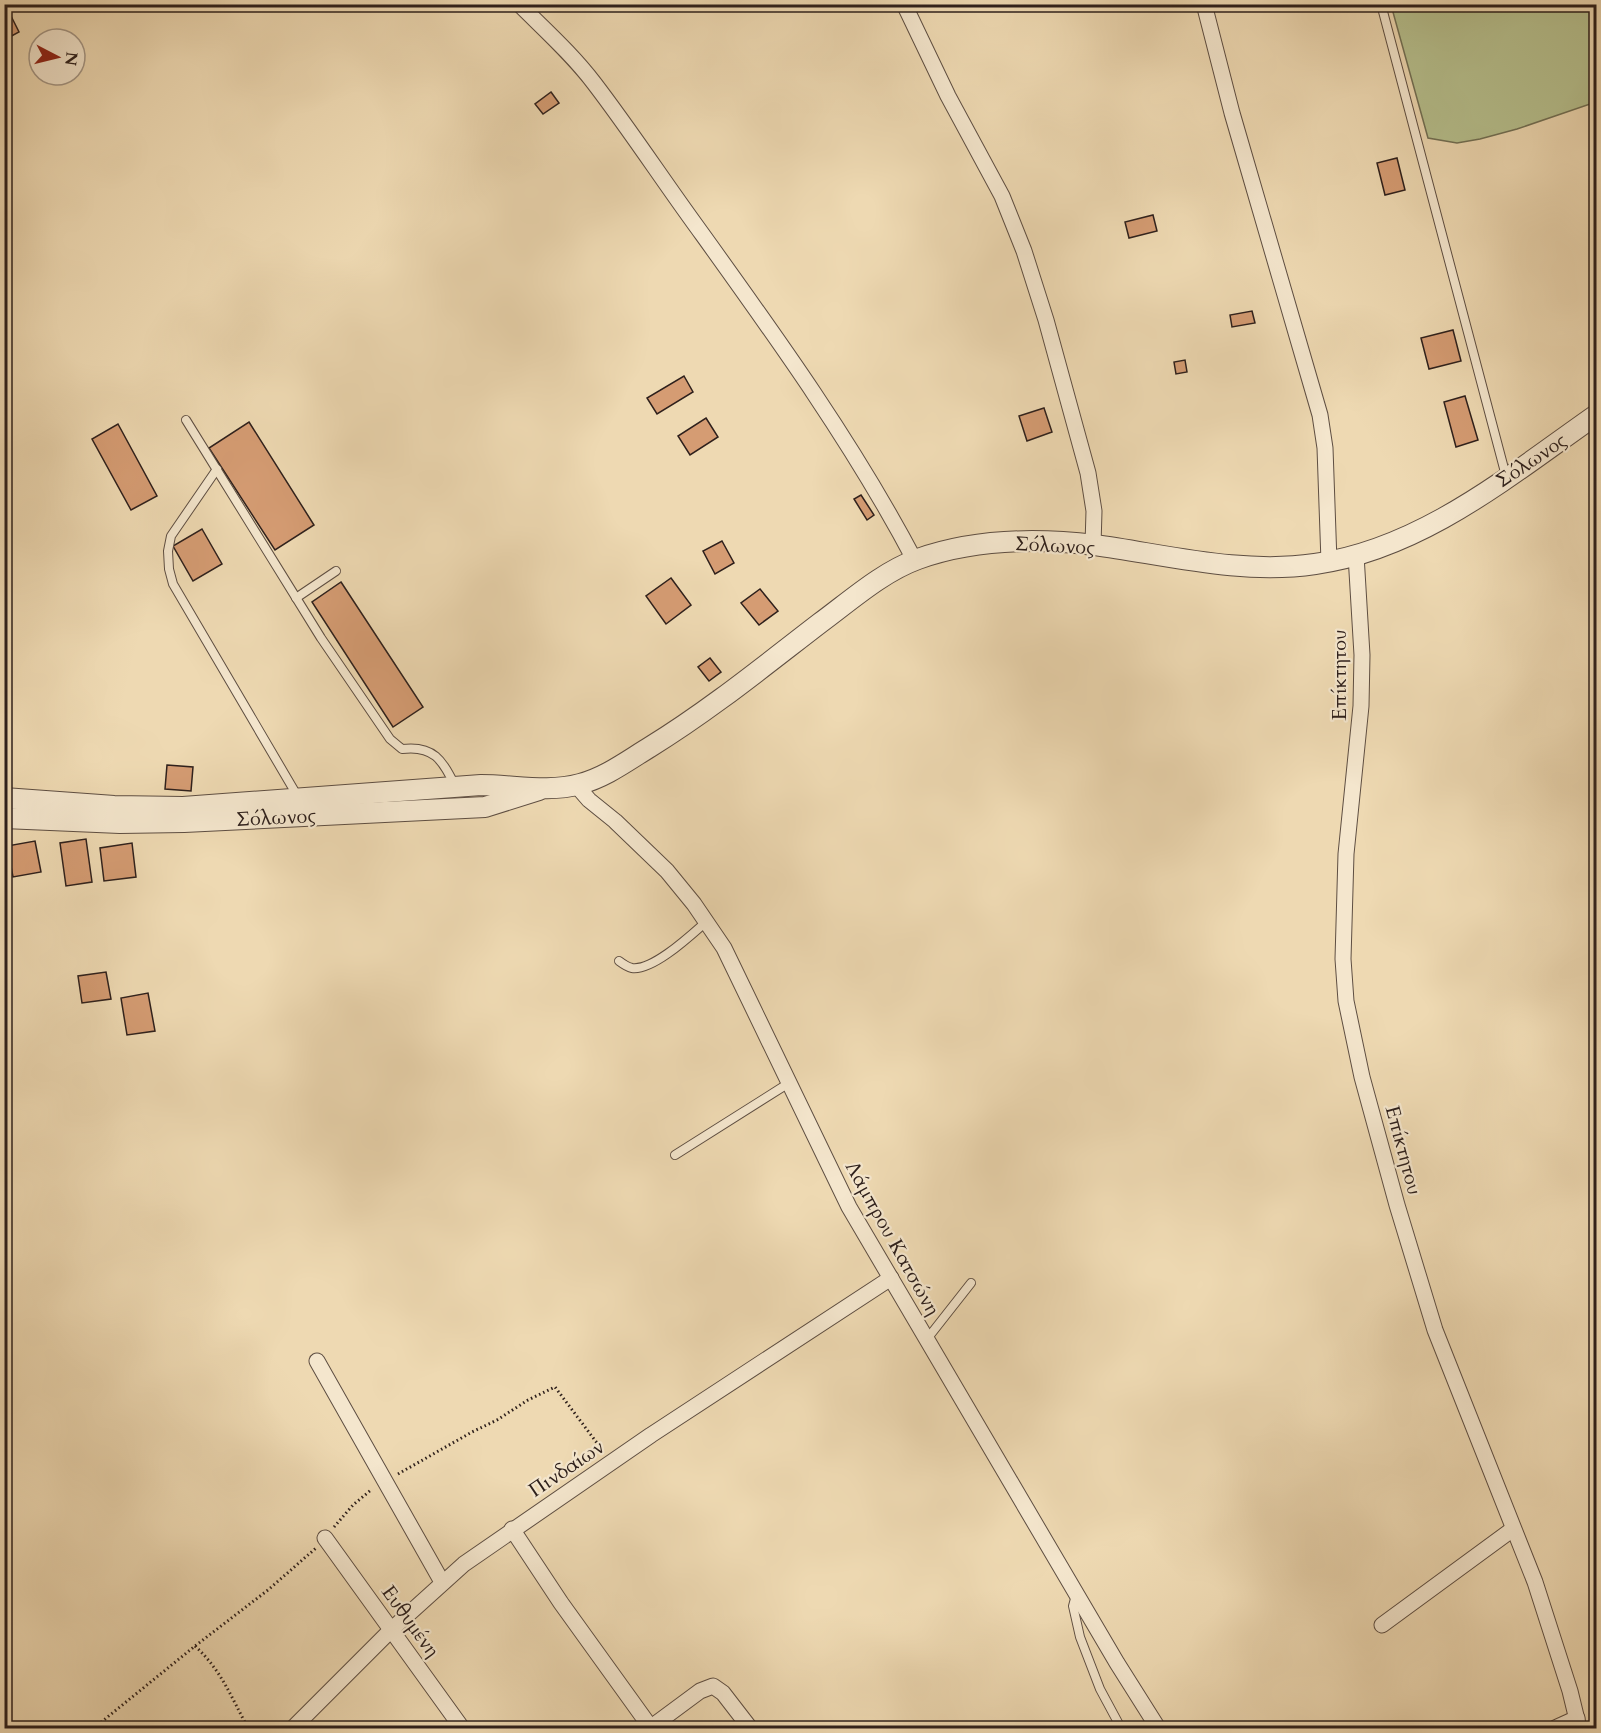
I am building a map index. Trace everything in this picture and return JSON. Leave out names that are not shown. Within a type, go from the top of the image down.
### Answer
[{"type":"street","points":[[519,4],[562,46],[594,82],[742,289],[858,461],[915,561]]},
{"type":"street","points":[[904,4],[948,96],[1002,196],[1024,251],[1046,320],[1088,473],[1094,511],[1093,545]]},
{"type":"street","points":[[1204,4],[1235,124],[1320,416],[1326,460],[1329,562]]},
{"type":"street","name":"Σόλωνος","points":[[4,818],[120,824],[485,807],[544,789],[576,785],[614,770],[681,728],[850,600],[915,561],[976,544],[1029,540],[1093,545],[1234,565],[1298,566],[1329,562],[1356,555],[1432,525],[1507,477],[1596,415]]},
{"type":"street","name":"Επίκτητου","points":[[1356,555],[1362,655],[1361,706],[1346,854],[1343,959],[1346,1000],[1365,1088],[1435,1330],[1535,1582],[1578,1723]]},
{"type":"street","name":"Σόλωνος","points":[[4,798],[114,806],[183,807],[482,785],[514,785],[544,789]]},
{"type":"street","name":"Λάμπρου Κατσώνη","points":[[576,785],[589,800],[615,821],[667,871],[724,948],[849,1207],[1158,1728]]},
{"type":"street","name":"Πινδαίων","points":[[293,1728],[392,1629],[464,1564],[651,1435],[891,1278]]},
{"type":"street","points":[[318,1361],[442,1582]]},
{"type":"street","points":[[512,1529],[561,1603],[651,1728],[700,1691],[713,1686],[723,1693],[750,1728]]},
{"type":"street","points":[[1382,1625],[1513,1529]]},
{"type":"street","name":"Ευθυμένη","points":[[325,1538],[462,1728]]},
{"type":"street","points":[[1555,1728],[1578,1723]]},
{"type":"lane","points":[[1381,4],[1507,477]]},
{"type":"lane","points":[[186,420],[321,638],[390,739],[402,749],[424,750],[436,756],[445,766],[455,787]]},
{"type":"lane","points":[[217,469],[171,536],[168,551],[169,569],[173,584],[299,798]]},
{"type":"lane","points":[[296,598],[336,571]]},
{"type":"lane","points":[[619,961],[634,968],[649,964],[678,945],[706,921]]},
{"type":"lane","points":[[675,1155],[789,1083]]},
{"type":"lane","points":[[926,1340],[971,1283]]},
{"type":"lane","points":[[1076,1593],[1073,1606],[1077,1628],[1100,1689],[1121,1728]]},
{"type":"path","points":[[94,1728],[307,1558],[352,1505],[385,1482],[446,1446],[497,1420],[528,1400],[555,1387],[612,1462]]},
{"type":"path","points":[[195,1646],[221,1675],[248,1728]]},
{"type":"green space","points":[[1391,5],[1592,5],[1596,21],[1596,102],[1480,139],[1457,143],[1428,138]]},
{"type":"building","points":[[11,16],[19,32],[6,39],[4,19]]},
{"type":"building","points":[[551,92],[559,103],[543,114],[535,104]]},
{"type":"building","points":[[1397,158],[1405,190],[1385,195],[1377,163]]},
{"type":"building","points":[[1153,215],[1157,231],[1129,238],[1125,222]]},
{"type":"building","points":[[1252,311],[1255,323],[1232,327],[1230,315]]},
{"type":"building","points":[[1453,330],[1461,361],[1429,369],[1421,338]]},
{"type":"building","points":[[1185,360],[1187,372],[1176,374],[1174,362]]},
{"type":"building","points":[[684,376],[693,392],[657,414],[647,398]]},
{"type":"building","points":[[1465,396],[1478,440],[1456,447],[1444,402]]},
{"type":"building","points":[[1044,408],[1052,432],[1027,441],[1019,416]]},
{"type":"building","points":[[706,418],[718,437],[690,455],[678,436]]},
{"type":"building","points":[[249,422],[314,525],[275,550],[209,448]]},
{"type":"building","points":[[118,424],[157,496],[131,510],[92,439]]},
{"type":"building","points":[[861,495],[874,515],[867,520],[854,499]]},
{"type":"building","points":[[202,529],[222,564],[193,581],[173,546]]},
{"type":"building","points":[[722,541],[734,563],[715,574],[703,551]]},
{"type":"building","points":[[671,578],[691,605],[666,624],[646,596]]},
{"type":"building","points":[[341,582],[423,707],[393,727],[312,602]]},
{"type":"building","points":[[760,589],[778,611],[759,625],[741,603]]},
{"type":"building","points":[[710,658],[721,672],[709,681],[698,667]]},
{"type":"building","points":[[167,765],[193,767],[191,791],[165,789]]},
{"type":"building","points":[[86,839],[92,882],[66,886],[60,843]]},
{"type":"building","points":[[35,841],[41,872],[13,877],[7,846]]},
{"type":"building","points":[[132,843],[136,877],[104,881],[100,848]]},
{"type":"building","points":[[106,972],[111,999],[82,1003],[78,976]]},
{"type":"building","points":[[148,993],[155,1031],[127,1035],[121,998]]}]
